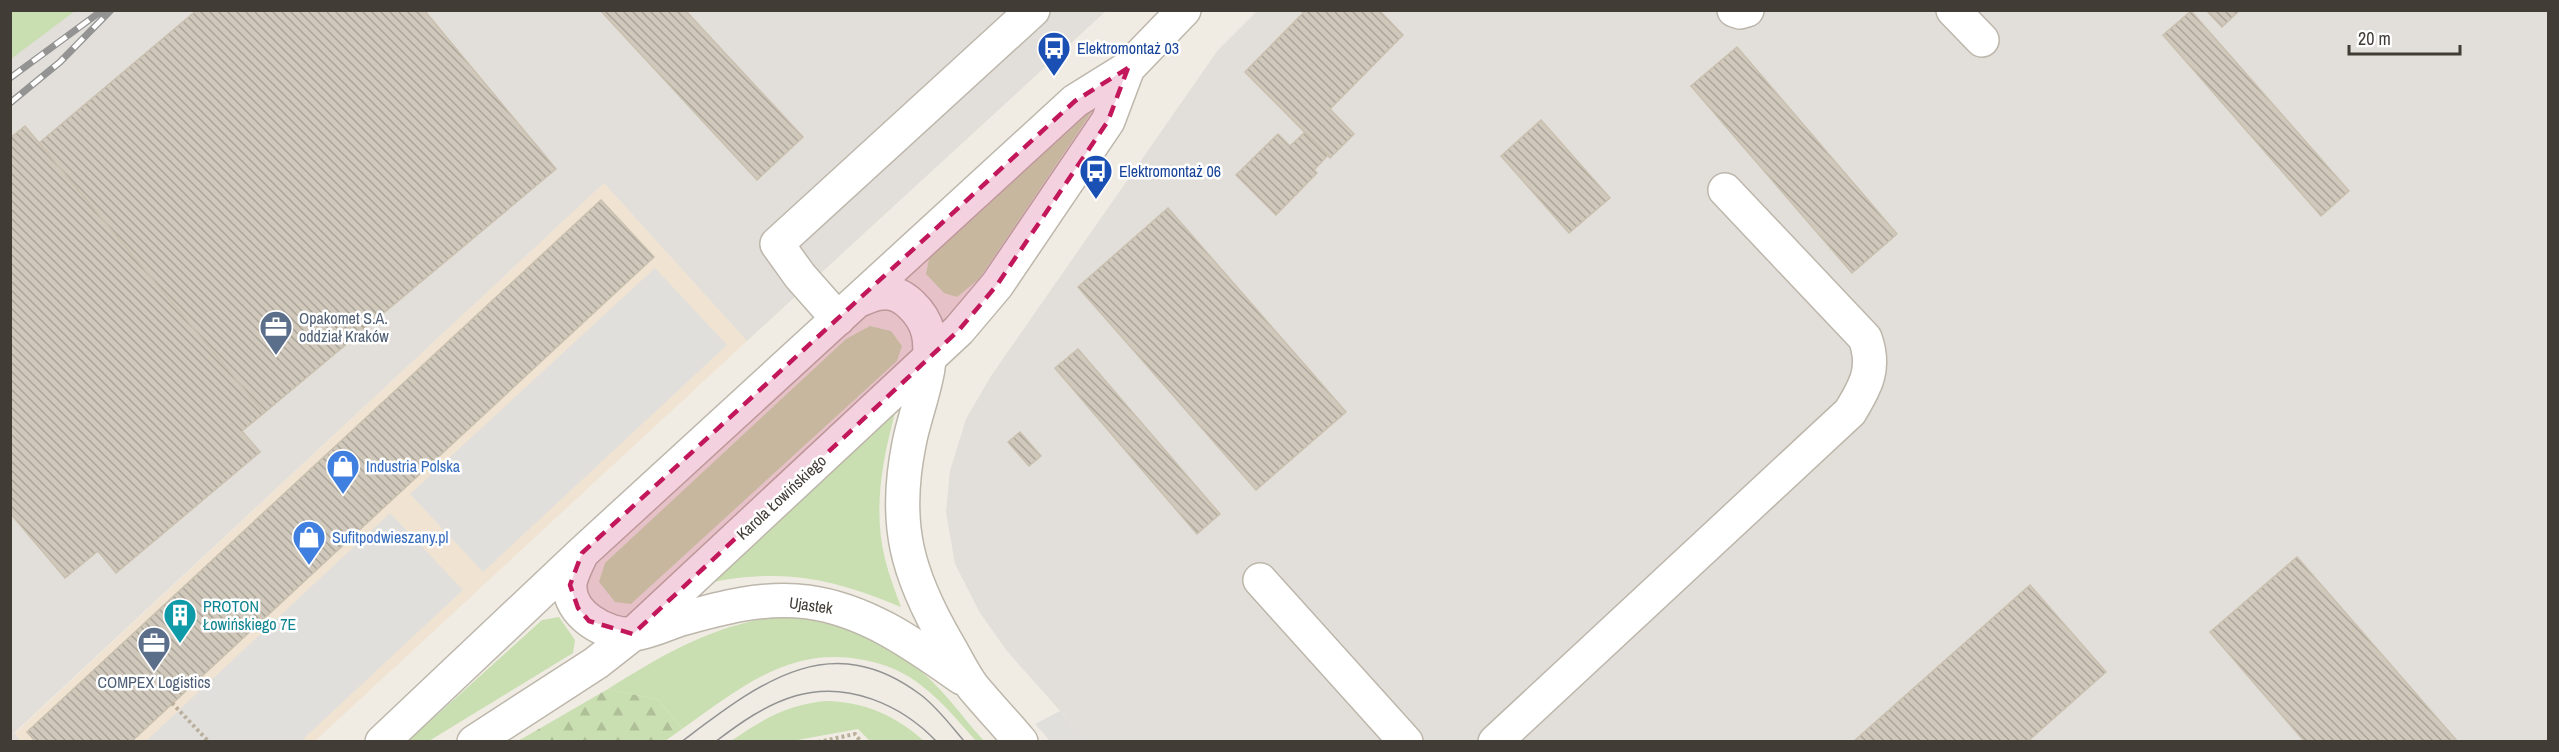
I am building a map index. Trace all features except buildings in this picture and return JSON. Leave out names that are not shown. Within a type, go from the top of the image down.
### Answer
[{"type":"street","points":[[848,310],[812,290],[777,244],[1033,10]]},
{"type":"street","name":"Karola Łowińskiego","points":[[382,741],[582,553],[1075,101],[1128,68],[1184,10]]},
{"type":"street","points":[[1734,10],[1740,12],[1747,10]]},
{"type":"street","points":[[1953,10],[1982,40]]},
{"type":"street","name":"Karola Łowińskiego","points":[[474,741],[596,663],[633,634],[959,330],[997,285],[1108,121],[1128,68]]},
{"type":"street","points":[[1495,741],[1850,412],[1862,393],[1869,375],[1871,354],[1865,338],[1725,190]]},
{"type":"street","name":"Karola Łowińskiego","points":[[848,310],[883,293],[896,295],[909,303],[919,314],[927,330],[928,360]]},
{"type":"street","name":"Ujastek","points":[[928,360],[902,481],[901,516],[904,537],[915,580],[936,624],[971,685],[1021,741]]},
{"type":"street","name":"Karola Łowińskiego","points":[[582,553],[570,585],[578,608],[589,621],[601,627],[633,634]]},
{"type":"street","points":[[1260,580],[1406,741]]},
{"type":"street","name":"Ujastek","points":[[633,634],[742,604],[776,600],[808,602],[843,609],[867,618],[905,640],[971,685]]},
{"type":"path","points":[[172,703],[209,741]]},
{"type":"path","points":[[818,741],[855,734],[861,741]]},
{"type":"highlighted area","points":[[1128,68],[1108,121],[997,285],[959,330],[633,634],[589,621],[578,608],[570,585],[582,553],[1075,101]]},
{"type":"shaded area","points":[[10,11],[1106,11],[747,341],[604,183],[14,733],[21,742],[10,741]]},
{"type":"shaded area","points":[[1257,11],[2548,11],[2548,741],[1087,741],[1007,651],[980,613],[955,564],[946,512],[950,471],[966,419],[991,376],[1218,50]]},
{"type":"shaded area","points":[[604,183],[747,341],[315,741],[21,742],[14,734]]},
{"type":"shaded area","points":[[655,268],[727,345],[483,572],[410,494]]},
{"type":"shaded area","points":[[390,513],[463,590],[301,741],[146,741]]},
{"type":"shaded area","points":[[1060,711],[1087,741],[1050,741],[1035,724]]},
{"type":"green space","points":[[11,10],[75,10],[75,11],[11,59]]},
{"type":"green space","points":[[1095,107],[979,279],[957,297],[944,293],[926,274],[929,259]]},
{"type":"green space","points":[[870,326],[891,331],[902,346],[897,361],[631,604],[615,602],[599,582],[605,563],[846,339]]},
{"type":"green space","points":[[895,413],[886,449],[879,504],[881,540],[885,559],[901,607],[831,583],[787,576],[739,578],[713,582]]},
{"type":"green space","points":[[559,617],[575,640],[573,653],[429,741],[408,741],[542,620]]},
{"type":"green space","points":[[775,617],[813,621],[850,630],[901,656],[943,693],[984,741],[976,741],[944,705],[915,681],[894,669],[864,660],[837,657],[812,659],[788,665],[745,686],[682,729],[659,700],[608,689],[688,644],[730,627]]},
{"type":"green space","points":[[608,689],[659,700],[682,729],[665,741],[518,741]]},
{"type":"green space","points":[[826,701],[854,704],[879,712],[902,724],[924,741],[870,741],[858,729],[792,741],[731,741],[776,714],[788,709]]},
{"type":"tram line","points":[[681,742],[737,701],[766,684],[795,671],[824,664],[855,665],[887,675],[927,700],[965,742]]},
{"type":"tram line","points":[[715,742],[773,704],[815,692],[853,694],[872,699],[907,717],[937,742]]},
{"type":"railway","points":[[10,103],[60,62],[111,10]]},
{"type":"railway","points":[[10,78],[100,12]]},
{"type":"place","name":"Elektromontaż 03","points":[[1054,77]]},
{"type":"place","name":"Elektromontaż 06","points":[[1096,200]]},
{"type":"place","name":"Opakomet S.A. oddział Kraków","points":[[276,356]]},
{"type":"place","name":"Industria Polska","points":[[343,495]]},
{"type":"place","name":"Sufitpodwieszany.pl","points":[[309,566]]},
{"type":"place","name":"PROTON Łowińskiego 7E","points":[[180,644]]},
{"type":"place","name":"COMPEX Logistics","points":[[154,672]]}]
